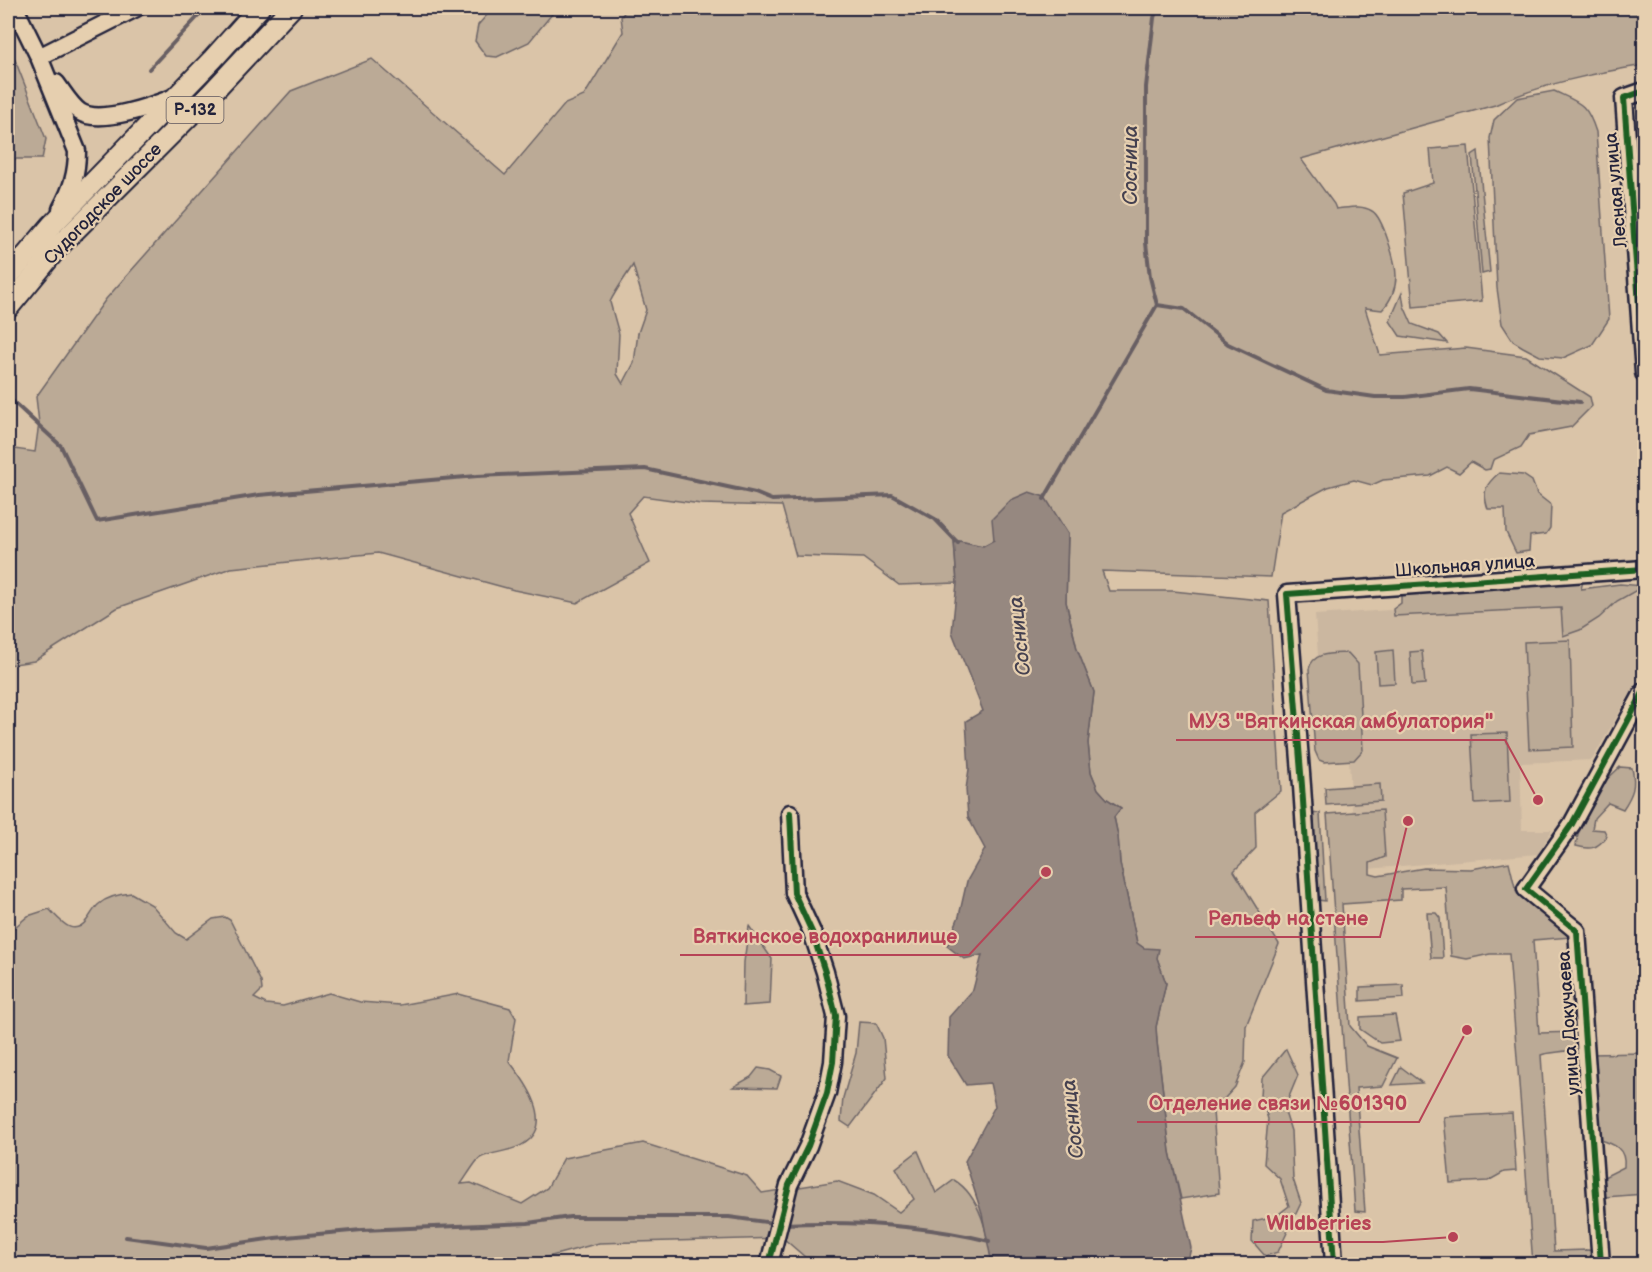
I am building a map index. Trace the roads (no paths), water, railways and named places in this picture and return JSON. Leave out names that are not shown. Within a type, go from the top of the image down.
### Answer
[{"type":"main road","name":"Р-132","points":[[52,225],[259,8]]},
{"type":"main road","name":"Судогодское шоссе","points":[[8,308],[58,248],[204,101],[291,8]]},
{"type":"main road","name":"Судогодское шоссе","points":[[8,277],[52,225]]},
{"type":"street","points":[[15,8],[39,57],[77,151],[73,189],[52,225]]},
{"type":"street","points":[[39,57],[136,8]]},
{"type":"street","points":[[39,57],[64,95],[80,112],[88,115],[142,110],[176,96]]},
{"type":"street","name":"Лесная улица","points":[[1644,91],[1623,98],[1643,319],[1644,363]]},
{"type":"street","name":"Школьная улица","points":[[1334,1264],[1287,594],[1644,570]]},
{"type":"street","name":"улица Докучаева","points":[[1601,1264],[1577,931],[1526,889],[1572,824],[1644,691]]},
{"type":"street","points":[[769,1264],[789,1185],[808,1146],[827,1093],[833,1062],[836,1016],[819,952],[794,893],[790,813]]},
{"type":"water","points":[[1029,492],[1045,497],[1068,534],[1066,602],[1077,649],[1094,692],[1088,743],[1091,772],[1098,789],[1107,799],[1121,808],[1114,817],[1120,863],[1137,943],[1144,948],[1159,949],[1157,958],[1166,983],[1156,1027],[1157,1042],[1170,1152],[1191,1248],[1187,1264],[992,1264],[982,1214],[965,1161],[995,1106],[990,1083],[966,1085],[948,1056],[949,1017],[973,990],[982,955],[964,959],[947,946],[959,916],[967,881],[985,849],[968,817],[966,789],[969,769],[966,721],[983,711],[952,632],[957,583],[954,540],[983,546],[994,540],[992,519],[1011,500]]},
{"type":"waterway","points":[[57,12],[67,8]]},
{"type":"waterway","points":[[149,69],[206,8]]},
{"type":"waterway","name":"Сосница","points":[[1044,499],[1157,305],[1150,277],[1146,243],[1146,87],[1157,8]]},
{"type":"waterway","points":[[1157,305],[1184,309],[1228,344],[1326,390],[1375,397],[1405,397],[1469,389],[1580,402]]},
{"type":"waterway","points":[[8,397],[61,446],[97,521],[259,495],[477,476],[645,469],[755,493],[772,500],[892,495],[935,519],[958,543]]},
{"type":"waterway","points":[[126,1237],[206,1248],[275,1238],[362,1230],[528,1223],[570,1217],[729,1217],[773,1223]]},
{"type":"waterway","points":[[784,1224],[887,1225],[938,1231],[989,1241]]},
{"type":"place","name":"МУЗ \"Вяткинская амбулатория\"","points":[[1538,800]]},
{"type":"place","name":"Рельеф на стене","points":[[1408,821]]},
{"type":"place","name":"Вяткинское водохранилище","points":[[1046,872]]},
{"type":"place","name":"Отделение связи №601390","points":[[1467,1030]]},
{"type":"place","name":"Wildberries","points":[[1453,1237]]}]
